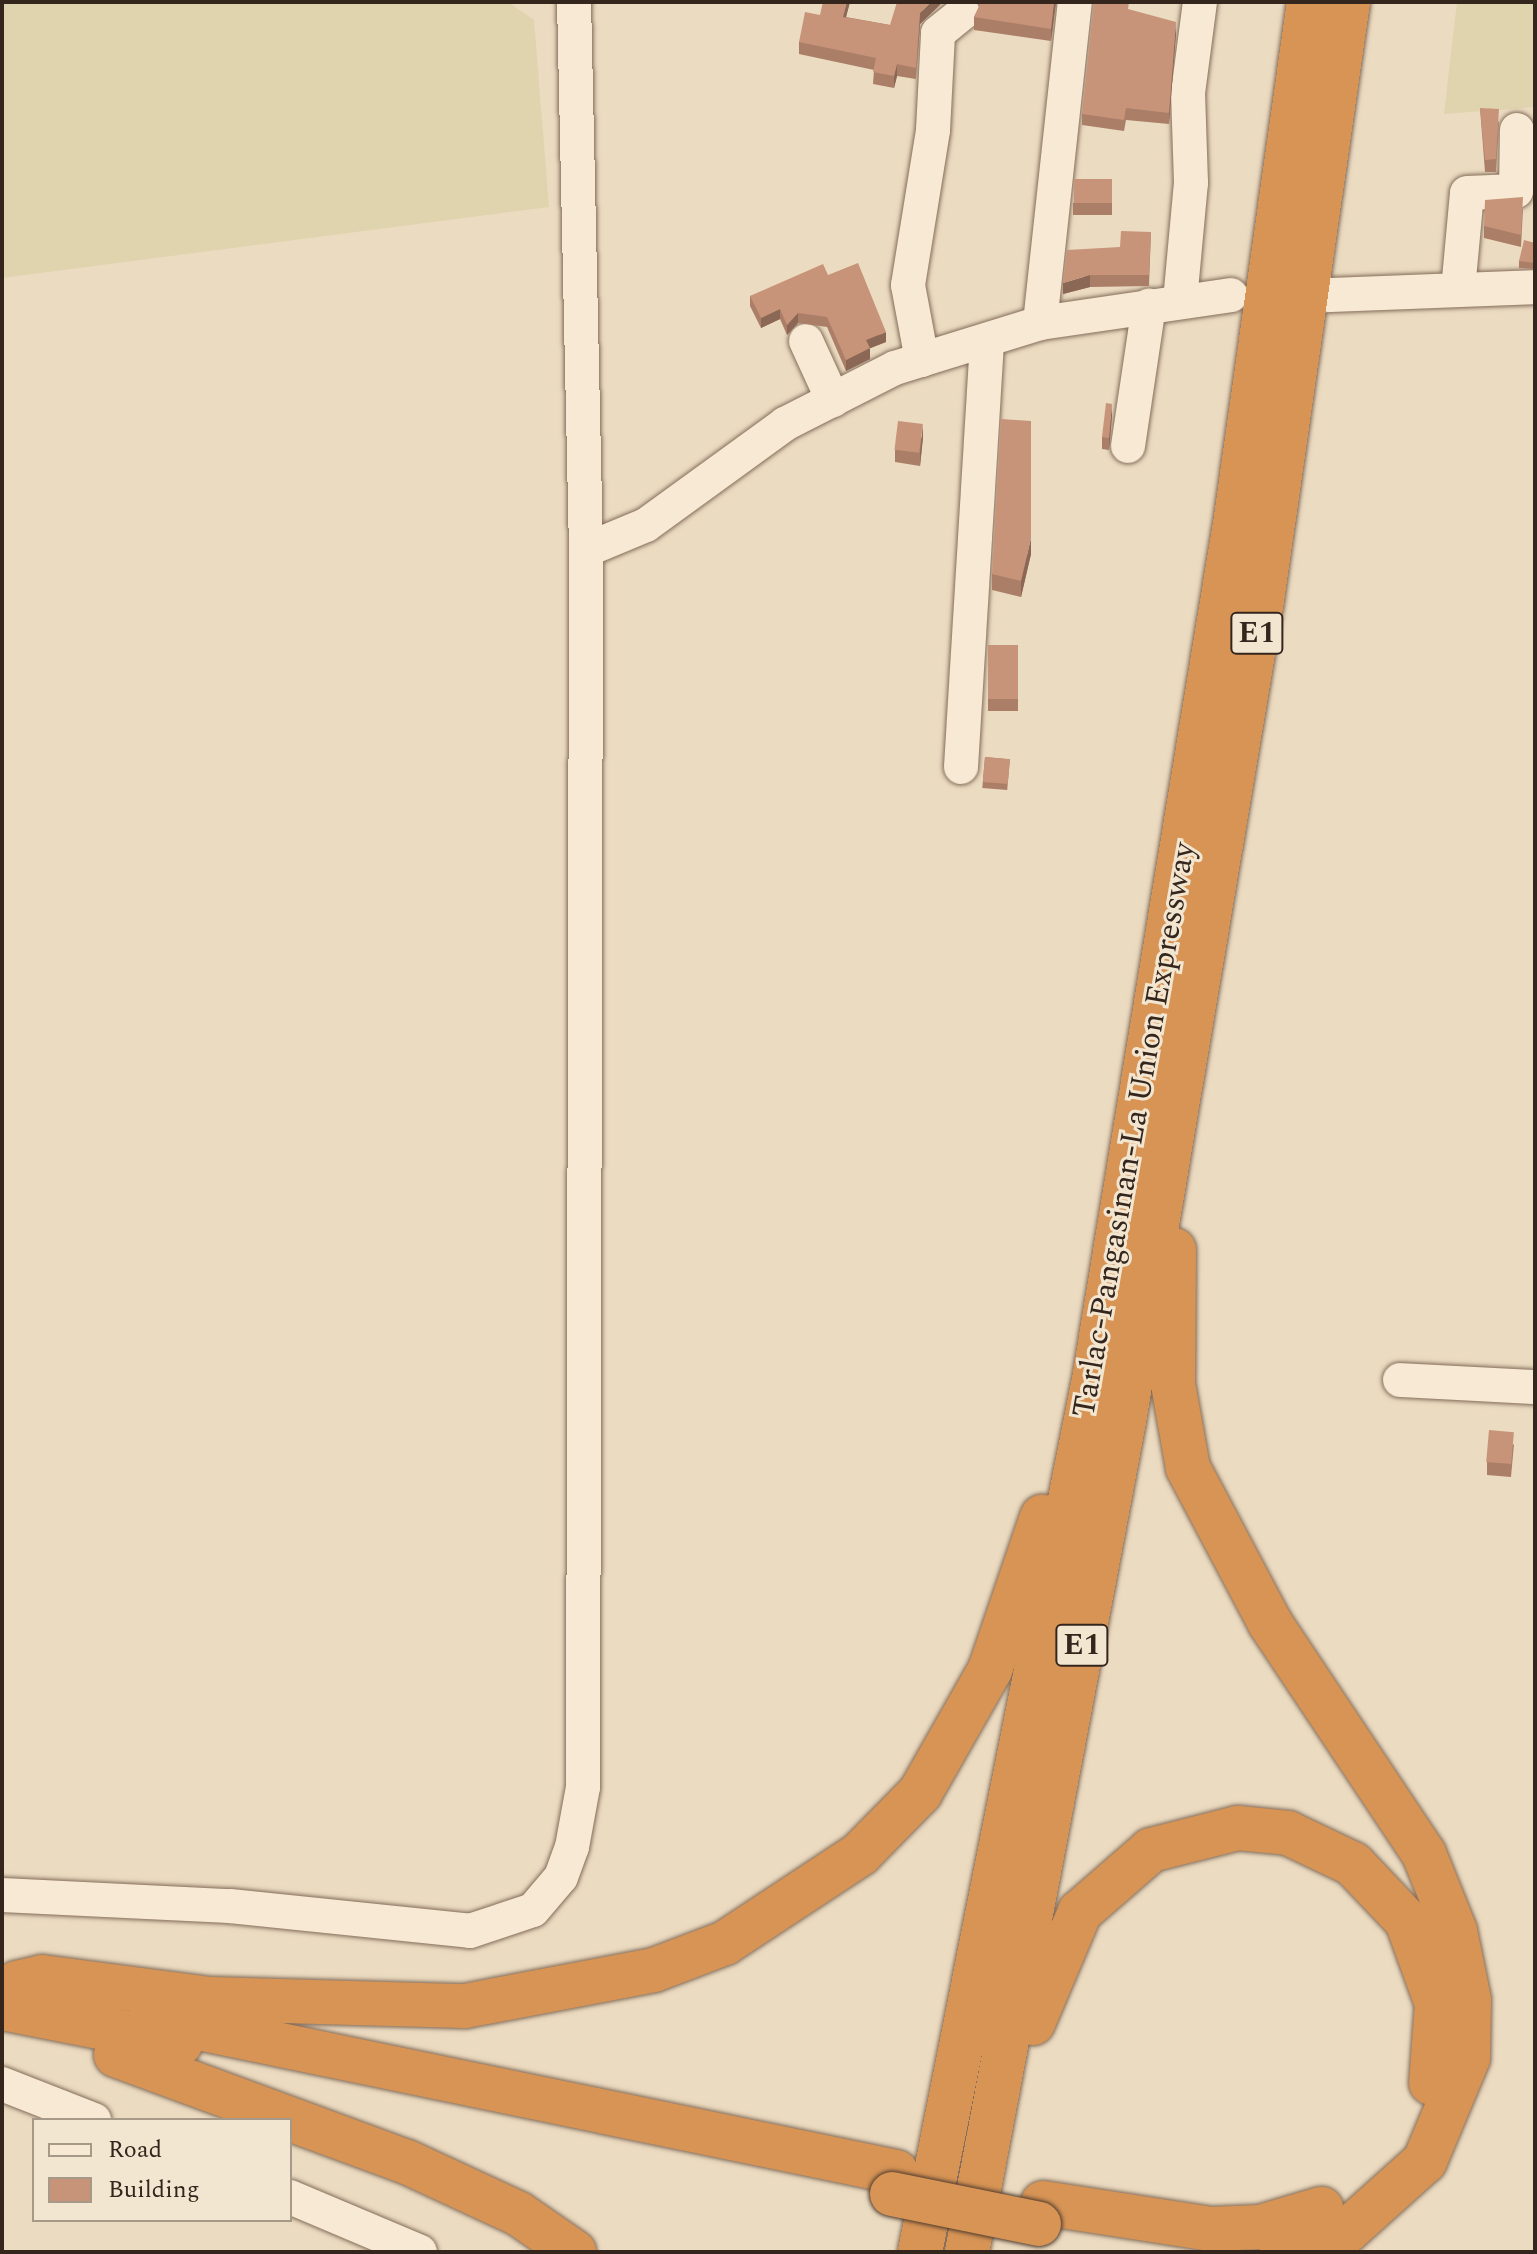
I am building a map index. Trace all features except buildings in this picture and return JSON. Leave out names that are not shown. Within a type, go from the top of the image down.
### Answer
[{"type":"highway","name":"Tarlac-Pangasinan-La Union Expressway","points":[[920,2252],[1094,1380],[1235,524],[1309,2]]},
{"type":"highway","name":"Tarlac-Pangasinan-La Union Expressway","points":[[967,2252],[992,2130],[1167,1160],[1262,600],[1348,2]]},
{"type":"highway","points":[[1167,1160],[1174,1206],[1173,1384],[1188,1468],[1270,1623],[1424,1854],[1455,1931],[1469,2000],[1468,2058],[1425,2161],[1360,2223],[1281,2252]]},
{"type":"highway","points":[[6,1995],[42,1977],[210,1999],[465,2006],[654,1970],[780,1912],[860,1854],[920,1793],[952,1746],[1015,1608],[1066,1420],[1094,1380]]},
{"type":"highway","points":[[992,2130],[1080,1912],[1151,1850],[1227,1830],[1288,1833],[1353,1864],[1394,1902],[1427,1967],[1437,2004],[1438,2055],[1410,2131],[1356,2191],[1307,2216],[1248,2227],[1041,2214]]},
{"type":"highway","points":[[6,1995],[1210,2252]]},
{"type":"highway","points":[[6,1995],[34,2029],[284,2118]]},
{"type":"highway","points":[[292,2121],[407,2162],[519,2214],[574,2252]]},
{"type":"street","points":[[2,1902],[230,1906],[470,1931],[533,1910],[561,1877],[583,1787],[586,550],[574,2]]},
{"type":"street","points":[[1040,323],[1075,2]]},
{"type":"street","points":[[1128,446],[1191,183],[1188,93],[1200,2]]},
{"type":"street","points":[[922,360],[908,285],[933,130],[938,33],[963,13]]},
{"type":"street","points":[[1458,290],[1467,193],[1516,191],[1517,130]]},
{"type":"street","points":[[1328,295],[1535,287]]},
{"type":"street","points":[[586,550],[646,525],[785,424],[922,360],[1040,323],[1231,295]]},
{"type":"street","points":[[806,341],[833,400]]},
{"type":"street","points":[[961,767],[987,341]]},
{"type":"street","points":[[1400,1380],[1535,1387]]},
{"type":"street","points":[[2,2084],[89,2118]]},
{"type":"street","points":[[292,2198],[420,2252]]},
{"type":"shaded area","points":[[2,2],[508,2],[534,20],[549,207],[2,278]]},
{"type":"shaded area","points":[[1457,2],[1535,2],[1535,107],[1444,114]]}]
